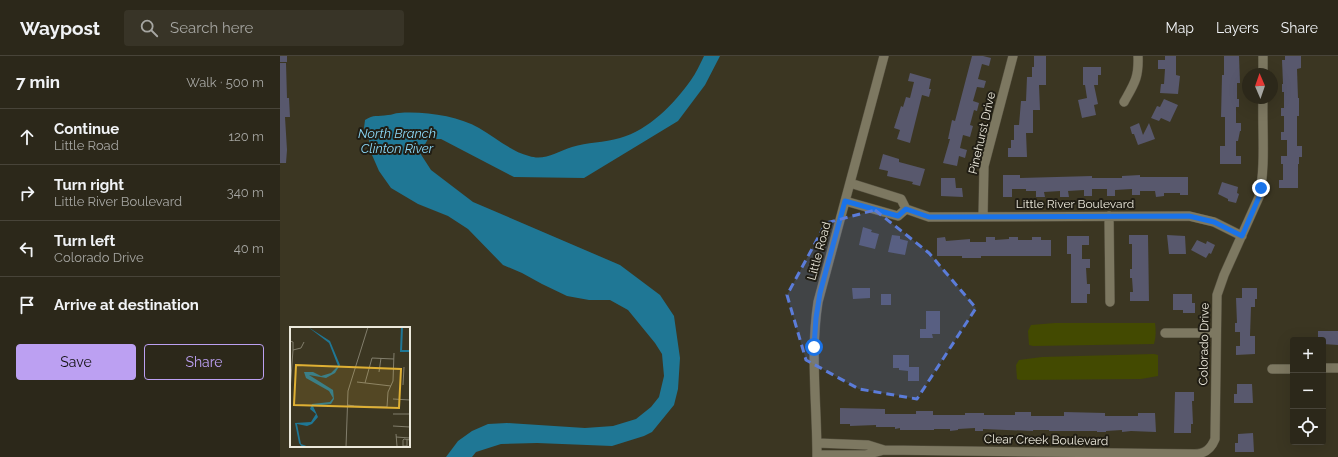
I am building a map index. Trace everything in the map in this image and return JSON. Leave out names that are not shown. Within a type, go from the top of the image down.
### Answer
[{"type":"street","name":"Little Road","points":[[817,456],[814,347],[816,318],[820,293],[884,56]]},
{"type":"street","name":"Pinehurst Drive","points":[[983,217],[984,166],[1013,56]]},
{"type":"street","points":[[1124,102],[1136,81],[1138,56]]},
{"type":"street","points":[[1262,68],[1263,56]]},
{"type":"street","name":"Colorado Drive","points":[[1206,452],[1211,448],[1215,439],[1217,295],[1224,275],[1259,197],[1262,181],[1262,104]]},
{"type":"street","name":"Little River Boulevard","points":[[850,183],[901,199],[906,209],[929,217],[1189,216],[1214,222],[1242,236]]},
{"type":"street","points":[[878,211],[882,193]]},
{"type":"street","points":[[845,201],[898,216],[906,209]]},
{"type":"street","points":[[1109,216],[1110,302]]},
{"type":"street","points":[[1165,333],[1216,333]]},
{"type":"street","points":[[1272,369],[1290,368]]},
{"type":"street","points":[[1326,368],[1338,368]]},
{"type":"street","name":"Clear Creek Boulevard","points":[[817,443],[868,444],[884,450]]},
{"type":"street","points":[[847,444],[847,455]]},
{"type":"street","name":"Clear Creek Boulevard","points":[[817,456],[871,454],[884,450],[1194,454],[1206,452]]},
{"type":"highlighted area","points":[[875,210],[929,253],[976,308],[917,399],[859,389],[806,360],[787,295],[826,223]]},
{"type":"green space","points":[[1055,323],[1155,323],[1156,331],[1154,344],[1029,345],[1028,331],[1031,325]]},
{"type":"green space","points":[[1158,355],[1158,376],[1141,379],[1017,379],[1016,365],[1019,360],[1042,357]]},
{"type":"water","name":"North Branch Clinton River","points":[[704,56],[720,56],[705,85],[678,121],[584,178],[514,177],[441,139],[428,139],[420,153],[431,170],[473,202],[620,265],[660,295],[674,316],[680,358],[678,389],[674,405],[652,432],[644,436],[612,446],[537,443],[501,444],[476,452],[472,457],[446,457],[458,441],[472,431],[488,424],[507,423],[585,428],[613,426],[636,419],[651,407],[659,397],[664,376],[662,354],[628,310],[610,300],[589,300],[567,296],[503,265],[468,229],[448,216],[418,204],[391,188],[379,171],[372,155],[369,140],[364,128],[365,120],[373,116],[398,113],[419,113],[451,117],[479,128],[522,154],[535,157],[545,157],[578,145],[620,138],[641,129],[660,115],[677,98],[693,77]]},
{"type":"building","points":[[280,56],[287,56],[287,62],[280,62]]},
{"type":"building","points":[[972,56],[991,58],[989,66],[982,64],[978,79],[986,81],[984,88],[977,87],[973,101],[979,103],[977,111],[974,110],[970,125],[973,126],[970,137],[963,135],[960,148],[967,150],[965,158],[959,156],[957,166],[943,163],[950,139],[948,139],[952,120],[955,121]]},
{"type":"building","points":[[1034,56],[1046,56],[1046,85],[1039,85],[1040,110],[1033,110],[1033,133],[1026,133],[1027,157],[1008,157],[1008,148],[1011,148],[1011,140],[1014,140],[1014,125],[1019,125],[1021,101],[1026,101],[1027,77],[1032,77]]},
{"type":"building","points":[[1165,56],[1176,56],[1176,75],[1180,76],[1178,94],[1160,93],[1161,84],[1164,84],[1165,69],[1158,69],[1158,60],[1165,60]]},
{"type":"building","points":[[1224,56],[1239,56],[1240,83],[1237,83],[1237,99],[1239,99],[1239,107],[1236,107],[1236,123],[1241,123],[1241,131],[1238,141],[1236,141],[1236,156],[1241,156],[1241,164],[1220,164],[1220,146],[1225,146],[1225,117],[1221,117]]},
{"type":"building","points":[[1285,56],[1301,56],[1301,68],[1297,69],[1299,116],[1297,116],[1297,146],[1302,146],[1302,157],[1299,157],[1298,164],[1298,188],[1279,188],[1279,180],[1283,180],[1283,164],[1281,164],[1281,156],[1287,156],[1287,140],[1281,140],[1281,132],[1284,132],[1284,116],[1281,116],[1281,108],[1284,108],[1284,92],[1282,92],[1282,60],[1285,60]]},
{"type":"building","points":[[280,63],[286,63],[287,98],[289,98],[290,117],[285,117],[287,150],[286,163],[280,163]]},
{"type":"building","points":[[1083,67],[1101,67],[1101,75],[1098,75],[1098,85],[1094,85],[1098,104],[1094,105],[1096,115],[1082,118],[1078,100],[1087,98],[1085,85],[1083,85]]},
{"type":"building","points":[[910,73],[931,79],[929,89],[931,89],[929,97],[922,95],[910,143],[897,139],[900,130],[894,128],[901,106],[903,107],[906,97],[910,98],[914,82],[908,81]]},
{"type":"building","points":[[1164,99],[1178,105],[1170,122],[1161,118],[1159,121],[1151,118],[1157,106],[1160,107]]},
{"type":"building","points":[[1139,123],[1143,135],[1149,123],[1155,139],[1138,145],[1130,127]]},
{"type":"building","points":[[883,154],[899,159],[899,162],[925,169],[920,186],[912,184],[913,182],[887,176],[888,171],[879,169]]},
{"type":"building","points":[[1003,175],[1020,175],[1020,178],[1092,176],[1092,178],[1122,178],[1122,176],[1140,175],[1140,177],[1188,177],[1188,195],[1180,195],[1180,193],[1164,193],[1164,196],[1156,197],[1155,191],[1140,191],[1140,195],[1132,195],[1132,189],[1115,190],[1115,196],[1107,196],[1107,189],[1092,189],[1092,196],[1084,196],[1084,190],[1068,191],[1069,197],[1060,197],[1060,191],[1044,192],[1045,197],[1036,197],[1036,191],[1012,189],[1012,197],[1003,197]]},
{"type":"building","points":[[941,178],[955,178],[956,188],[962,188],[963,197],[941,196]]},
{"type":"building","points":[[1222,182],[1238,187],[1237,193],[1239,194],[1236,203],[1228,201],[1228,199],[1218,194]]},
{"type":"building","points":[[863,227],[872,230],[871,232],[879,234],[875,249],[859,245]]},
{"type":"building","points":[[892,235],[900,236],[900,239],[908,241],[905,255],[888,252]]},
{"type":"building","points":[[1129,235],[1148,235],[1149,301],[1130,301],[1130,292],[1133,292],[1132,278],[1130,278],[1130,269],[1132,269],[1132,244],[1129,244]]},
{"type":"building","points":[[1167,235],[1185,236],[1186,254],[1169,254]]},
{"type":"building","points":[[1067,236],[1089,236],[1089,245],[1082,245],[1082,259],[1090,259],[1090,268],[1086,268],[1087,284],[1090,284],[1090,294],[1087,294],[1087,303],[1071,303],[1071,254],[1067,254]]},
{"type":"building","points":[[945,237],[946,241],[970,239],[970,242],[986,242],[986,237],[995,237],[995,240],[1018,237],[1018,240],[1032,240],[1032,237],[1041,237],[1041,240],[1051,240],[1051,256],[981,256],[981,258],[962,258],[962,256],[937,256],[937,238]]},
{"type":"building","points":[[1197,240],[1206,244],[1207,241],[1215,245],[1211,254],[1209,253],[1206,258],[1191,250]]},
{"type":"building","points":[[852,288],[870,288],[870,298],[853,299]]},
{"type":"building","points":[[1242,288],[1257,288],[1255,307],[1251,307],[1250,336],[1255,336],[1255,354],[1236,355],[1236,346],[1240,346],[1240,332],[1235,332],[1235,323],[1237,323],[1236,298],[1242,298]]},
{"type":"building","points":[[881,294],[891,294],[891,305],[881,305]]},
{"type":"building","points":[[1173,294],[1192,294],[1192,303],[1195,303],[1195,313],[1183,313],[1183,310],[1173,310]]},
{"type":"building","points":[[926,311],[940,311],[940,334],[932,334],[933,338],[920,338],[920,329],[926,329]]},
{"type":"building","points":[[1318,331],[1338,331],[1338,345],[1326,344],[1326,337],[1318,337]]},
{"type":"building","points":[[893,355],[909,355],[909,367],[919,367],[919,381],[908,381],[908,371],[893,368]]},
{"type":"building","points":[[1237,384],[1252,384],[1253,403],[1234,403],[1234,394],[1237,394]]},
{"type":"building","points":[[1175,392],[1194,392],[1194,401],[1192,401],[1193,424],[1191,424],[1191,433],[1174,433]]},
{"type":"building","points":[[840,408],[885,409],[885,414],[916,414],[916,411],[933,411],[933,415],[965,415],[965,413],[984,413],[984,415],[1015,415],[1015,412],[1031,412],[1031,416],[1064,416],[1064,412],[1105,413],[1105,416],[1138,416],[1138,413],[1155,413],[1156,432],[1122,432],[1122,430],[1097,432],[983,429],[983,431],[975,431],[975,428],[950,431],[950,429],[900,430],[900,428],[895,429],[895,427],[876,427],[876,425],[850,426],[850,424],[840,424]]},
{"type":"building","points":[[1253,433],[1254,452],[1235,452],[1235,443],[1238,443],[1238,434]]},
{"type":"route","points":[[814,347],[816,318],[820,293],[845,201],[898,216],[906,209],[921,216],[929,217],[1178,215],[1205,219],[1242,236],[1259,197],[1261,188]]}]
